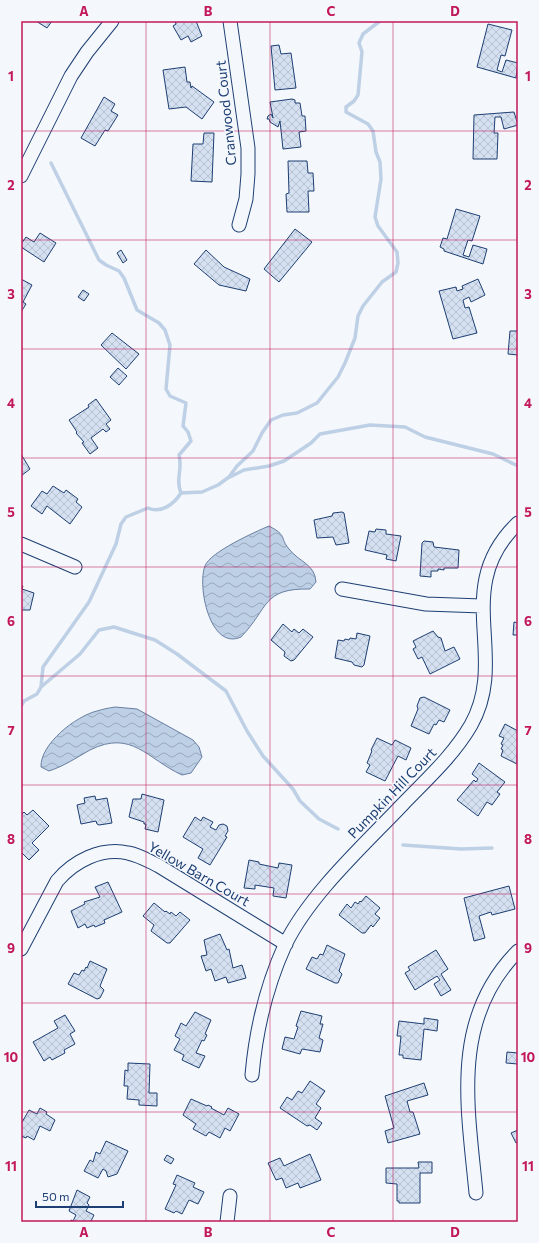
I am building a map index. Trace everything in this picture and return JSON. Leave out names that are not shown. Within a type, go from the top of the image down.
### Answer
[{"type":"street","points":[[21,176],[71,76],[87,52],[112,21]]},
{"type":"street","name":"Cranwood Court","points":[[230,21],[248,148],[246,199],[239,226]]},
{"type":"street","name":"Pumpkin Hill Court","points":[[252,1075],[258,1027],[273,976],[286,944],[320,893],[449,756],[472,723],[484,684],[486,661],[482,606],[483,586],[493,556],[503,540],[518,523]]},
{"type":"street","points":[[21,544],[75,567]]},
{"type":"street","points":[[342,589],[426,604],[482,606]]},
{"type":"street","name":"Yellow Barn Court","points":[[21,949],[57,880],[65,871],[78,862],[95,855],[111,852],[128,853],[142,857],[286,944]]},
{"type":"street","points":[[476,1193],[466,1088],[470,1047],[476,1024],[486,997],[494,982],[518,951]]},
{"type":"street","points":[[227,1222],[230,1196]]},
{"type":"water","points":[[269,526],[279,532],[289,549],[310,567],[315,576],[316,582],[310,589],[283,592],[274,596],[241,637],[230,639],[221,635],[214,626],[208,614],[203,588],[205,566],[215,555],[224,549]]},
{"type":"water","points":[[115,707],[137,709],[193,740],[199,747],[202,757],[191,773],[182,775],[139,749],[128,744],[117,743],[105,744],[90,750],[49,771],[41,767],[42,758],[46,749],[61,732],[79,719],[89,714]]},
{"type":"building","points":[[36,21],[52,21],[47,28]]},
{"type":"building","points":[[175,21],[196,21],[202,36],[191,42],[188,36],[181,40],[173,26],[176,24]]},
{"type":"building","points":[[488,24],[512,30],[505,56],[501,55],[497,70],[502,72],[506,60],[518,63],[516,78],[477,67]]},
{"type":"building","points":[[279,45],[281,54],[291,53],[296,88],[275,90],[271,46]]},
{"type":"building","points":[[185,67],[187,82],[190,82],[191,88],[192,86],[214,102],[202,119],[186,107],[169,109],[163,70]]},
{"type":"building","points":[[104,97],[115,104],[111,111],[118,115],[108,131],[105,130],[95,146],[81,138]]},
{"type":"building","points":[[292,99],[295,100],[295,103],[300,103],[302,116],[305,116],[306,131],[299,132],[301,147],[283,149],[280,121],[278,127],[267,119],[271,114],[273,118],[270,102]]},
{"type":"building","points":[[514,112],[518,125],[504,129],[501,117],[495,117],[494,133],[498,133],[497,159],[473,159],[474,115]]},
{"type":"building","points":[[204,133],[214,133],[212,182],[191,181],[193,144],[203,144]]},
{"type":"building","points":[[288,161],[307,161],[308,173],[313,173],[314,191],[308,191],[309,212],[287,212],[286,194],[289,193]]},
{"type":"building","points":[[456,209],[480,216],[472,241],[468,240],[463,255],[469,257],[473,245],[487,249],[483,264],[444,251],[444,249],[440,247],[443,238],[447,239]]},
{"type":"building","points":[[295,229],[312,242],[279,282],[264,269]]},
{"type":"building","points":[[40,233],[56,243],[44,262],[21,247],[21,244],[26,237],[34,242]]},
{"type":"building","points":[[121,250],[127,260],[123,263],[117,253]]},
{"type":"building","points":[[206,250],[224,267],[250,279],[246,291],[219,285],[194,264]]},
{"type":"building","points":[[21,279],[32,285],[23,302],[26,304],[21,312]]},
{"type":"building","points":[[478,279],[485,295],[471,302],[469,297],[463,300],[465,308],[469,307],[477,333],[453,339],[439,291],[456,287],[457,291],[463,289],[462,286]]},
{"type":"building","points":[[83,290],[89,294],[84,301],[78,297]]},
{"type":"building","points":[[510,331],[518,331],[518,355],[508,354]]},
{"type":"building","points":[[112,333],[139,354],[126,369],[101,345]]},
{"type":"building","points":[[118,368],[127,376],[119,385],[110,377]]},
{"type":"building","points":[[96,399],[111,420],[106,424],[110,429],[106,432],[103,429],[91,438],[98,448],[90,454],[82,443],[84,442],[76,433],[77,432],[69,420],[89,407],[88,405]]},
{"type":"building","points":[[21,454],[30,469],[21,476]]},
{"type":"building","points":[[53,486],[64,493],[66,490],[78,499],[76,502],[82,507],[70,524],[47,506],[42,514],[31,506],[42,491],[47,494]]},
{"type":"building","points":[[333,513],[344,513],[349,543],[336,545],[333,537],[317,538],[314,520],[332,516]]},
{"type":"building","points":[[376,529],[386,530],[386,534],[401,536],[396,561],[386,559],[387,555],[365,550],[369,531],[375,532]]},
{"type":"building","points":[[424,541],[433,542],[434,547],[459,550],[458,568],[444,568],[444,570],[438,569],[438,571],[431,571],[431,577],[420,576],[422,543]]},
{"type":"building","points":[[21,586],[23,586],[22,589],[34,593],[30,610],[21,610]]},
{"type":"building","points":[[514,622],[518,623],[518,635],[513,635]]},
{"type":"building","points":[[283,624],[292,632],[294,629],[299,633],[303,629],[313,637],[294,660],[291,661],[284,656],[285,652],[271,640]]},
{"type":"building","points":[[433,631],[438,637],[441,638],[445,651],[454,647],[460,659],[430,674],[422,657],[418,659],[413,649],[416,647],[413,641]]},
{"type":"building","points":[[357,633],[370,636],[364,665],[362,667],[354,665],[352,662],[335,658],[338,640],[344,641],[345,639],[349,640],[350,638],[356,639]]},
{"type":"building","points":[[424,697],[450,710],[444,722],[439,720],[436,725],[434,724],[429,734],[411,726],[418,709],[417,706],[420,698]]},
{"type":"building","points":[[505,724],[518,731],[517,764],[501,756],[503,750],[501,749],[503,745],[501,744],[504,738],[499,736]]},
{"type":"building","points":[[377,738],[392,745],[395,740],[411,748],[406,760],[398,756],[385,781],[366,772],[370,765],[367,763],[372,751],[371,750]]},
{"type":"building","points":[[479,763],[505,782],[497,792],[500,794],[492,805],[487,802],[478,816],[457,800],[474,780],[476,782],[478,779],[472,774]]},
{"type":"building","points":[[142,794],[164,800],[158,832],[145,829],[146,824],[144,824],[144,822],[129,817],[133,799],[141,799]]},
{"type":"building","points":[[95,796],[96,800],[107,798],[112,823],[99,825],[96,821],[81,824],[77,805],[85,803],[84,798]]},
{"type":"building","points":[[33,810],[49,826],[32,843],[39,850],[29,860],[21,852],[21,815],[24,812],[27,815]]},
{"type":"building","points":[[195,817],[201,821],[203,817],[213,822],[210,827],[216,830],[219,825],[223,824],[227,826],[228,831],[225,836],[227,837],[210,865],[198,858],[203,849],[183,837]]},
{"type":"building","points":[[249,860],[278,868],[279,863],[292,865],[286,898],[273,896],[274,888],[255,885],[255,889],[244,888]]},
{"type":"building","points":[[108,882],[122,912],[104,920],[105,923],[95,927],[94,925],[87,928],[85,924],[78,928],[71,911],[85,904],[84,902],[100,897],[95,887]]},
{"type":"building","points":[[509,886],[515,909],[492,915],[491,912],[479,916],[485,938],[474,941],[464,898]]},
{"type":"building","points":[[366,896],[380,908],[375,914],[380,918],[373,927],[371,925],[365,933],[362,933],[339,915],[347,904],[351,908],[355,902],[358,904]]},
{"type":"building","points":[[154,903],[165,912],[166,911],[170,914],[171,912],[176,916],[180,912],[190,920],[170,943],[167,943],[151,931],[154,925],[143,916]]},
{"type":"building","points":[[220,934],[227,950],[229,949],[233,968],[242,965],[246,978],[228,983],[226,977],[215,981],[211,969],[206,971],[201,956],[207,955],[204,940]]},
{"type":"building","points":[[327,945],[345,954],[339,971],[342,974],[338,983],[335,983],[306,969],[312,957],[317,959],[320,954],[323,955]]},
{"type":"building","points":[[436,950],[448,969],[441,974],[451,990],[441,996],[434,984],[440,980],[437,976],[415,990],[405,973],[410,970],[408,967]]},
{"type":"building","points":[[90,961],[107,969],[100,986],[104,990],[100,998],[97,999],[68,984],[74,973],[79,975],[82,970],[84,971],[86,967],[87,968]]},
{"type":"building","points":[[301,1011],[322,1016],[320,1024],[323,1024],[319,1038],[323,1040],[320,1052],[302,1049],[300,1054],[282,1049],[285,1037],[294,1039],[298,1027],[296,1026]]},
{"type":"building","points":[[195,1012],[211,1020],[205,1034],[207,1035],[204,1041],[202,1040],[196,1053],[205,1056],[199,1068],[182,1060],[184,1055],[174,1050],[180,1039],[175,1036],[181,1023],[186,1026]]},
{"type":"building","points":[[65,1015],[75,1031],[70,1034],[75,1044],[64,1050],[65,1053],[52,1060],[50,1057],[44,1061],[33,1042],[58,1028],[54,1021]]},
{"type":"building","points":[[424,1018],[438,1020],[437,1031],[424,1029],[421,1060],[403,1058],[403,1055],[399,1055],[401,1036],[397,1036],[399,1021],[424,1024]]},
{"type":"building","points":[[507,1052],[518,1053],[518,1064],[506,1063]]},
{"type":"building","points":[[128,1063],[150,1064],[149,1093],[157,1093],[157,1106],[139,1105],[139,1100],[127,1099],[128,1086],[124,1086],[125,1070],[128,1071]]},
{"type":"building","points":[[310,1081],[325,1091],[316,1104],[321,1108],[315,1118],[322,1123],[317,1130],[310,1125],[307,1126],[280,1108],[287,1097],[292,1100],[298,1091],[302,1093]]},
{"type":"building","points":[[424,1083],[428,1095],[407,1101],[410,1112],[413,1112],[420,1134],[388,1143],[385,1131],[394,1128],[385,1096]]},
{"type":"building","points":[[191,1099],[207,1106],[208,1105],[224,1115],[228,1108],[239,1114],[230,1131],[225,1128],[220,1138],[209,1132],[206,1136],[193,1129],[196,1124],[183,1115]]},
{"type":"building","points":[[40,1108],[47,1112],[46,1114],[55,1120],[50,1131],[40,1126],[34,1140],[27,1136],[26,1138],[21,1136],[21,1124],[29,1110],[37,1114]]},
{"type":"building","points":[[518,1130],[518,1142],[516,1143],[511,1133]]},
{"type":"building","points":[[106,1141],[128,1151],[117,1174],[108,1177],[106,1171],[103,1169],[98,1178],[84,1171],[90,1160],[93,1162],[96,1152],[100,1154]]},
{"type":"building","points":[[310,1154],[321,1180],[300,1188],[298,1183],[286,1188],[282,1178],[276,1180],[268,1163],[280,1158],[284,1166]]},
{"type":"building","points":[[167,1155],[174,1159],[171,1164],[164,1160]]},
{"type":"building","points":[[418,1162],[432,1162],[432,1173],[420,1173],[420,1203],[399,1203],[399,1201],[397,1201],[397,1184],[386,1183],[386,1168],[419,1168]]},
{"type":"building","points":[[177,1175],[195,1183],[193,1187],[204,1192],[198,1204],[189,1200],[182,1214],[176,1211],[174,1213],[165,1209],[176,1185],[173,1184]]},
{"type":"building","points":[[77,1190],[90,1197],[87,1203],[89,1205],[86,1211],[94,1215],[91,1221],[93,1222],[70,1222],[71,1220],[73,1221],[76,1215],[69,1211]]},
{"type":"waterway","points":[[21,706],[24,701],[37,694],[41,687],[43,667],[89,602],[116,544],[121,524],[126,517],[148,508],[158,510],[167,507],[175,501],[181,493],[202,492],[218,485],[229,477],[237,466],[253,451],[262,433],[271,420],[283,415],[297,413],[317,403],[338,377],[345,363],[355,338],[358,316],[363,306],[382,282],[396,272],[398,263],[397,252],[378,226],[375,217],[381,179],[380,162],[376,152],[373,131],[368,124],[346,112],[346,107],[354,101],[358,95],[362,52],[359,43],[363,34],[380,21]]},
{"type":"waterway","points":[[51,163],[99,260],[119,271],[124,278],[137,310],[159,323],[165,330],[170,345],[166,389],[170,396],[186,403],[183,426],[188,432],[191,441],[179,455],[179,488],[181,493]]},
{"type":"waterway","points":[[230,477],[244,470],[269,466],[284,461],[311,443],[320,434],[370,425],[405,427],[425,437],[493,454],[518,466]]},
{"type":"waterway","points":[[41,687],[80,654],[99,630],[114,627],[155,640],[177,654],[226,691],[247,731],[263,756],[293,789],[300,801],[319,819],[338,829]]},
{"type":"waterway","points":[[403,845],[461,849],[492,848]]}]
